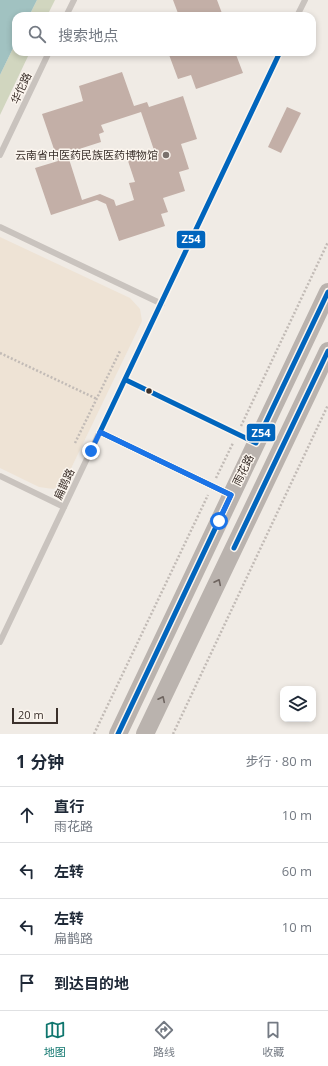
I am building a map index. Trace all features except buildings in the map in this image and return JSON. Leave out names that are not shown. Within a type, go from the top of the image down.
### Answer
[{"type":"street","name":"雨花路","points":[[118,734],[328,292]]},
{"type":"street","points":[[145,734],[328,351]]},
{"type":"lane","points":[[68,12],[74,0]]},
{"type":"lane","points":[[299,12],[305,0]]},
{"type":"lane","name":"华佗路","points":[[0,155],[47,56]]},
{"type":"lane","name":"扁鹊路","points":[[0,642],[126,380],[278,56]]},
{"type":"lane","points":[[0,227],[162,304]]},
{"type":"lane","points":[[126,380],[256,443]]},
{"type":"lane","points":[[100,432],[231,495]]},
{"type":"lane","points":[[0,476],[64,507]]},
{"type":"path","points":[[76,443],[120,352]]},
{"type":"path","points":[[0,353],[97,399]]},
{"type":"path","points":[[173,734],[328,405]]},
{"type":"green space","points":[[37,0],[55,0],[49,12],[31,12]]},
{"type":"green space","points":[[12,50],[12,56],[28,56],[0,115],[0,75]]},
{"type":"shaded area","points":[[0,237],[130,298],[140,309],[142,321],[64,483],[53,489],[39,487],[0,468]]},
{"type":"water","points":[[0,0],[37,0],[31,12],[12,12],[12,50],[0,75]]},
{"type":"transit line","name":"Z54","points":[[118,734],[231,495],[100,432],[278,56]]},
{"type":"transit line","name":"Z54","points":[[126,380],[256,443],[328,292]]},
{"type":"transit line","name":"Z54","points":[[234,548],[328,351]]},
{"type":"place","name":"云南省中医药民族医药博物馆","points":[[166,155]]},
{"type":"route","points":[[91,451],[100,432],[231,495],[219,521]]}]
